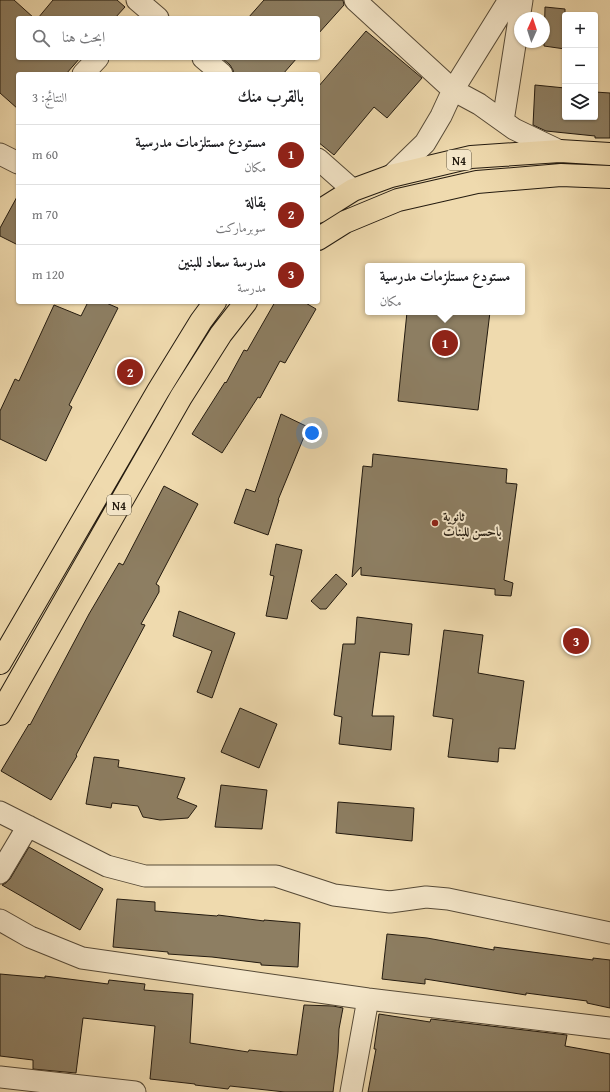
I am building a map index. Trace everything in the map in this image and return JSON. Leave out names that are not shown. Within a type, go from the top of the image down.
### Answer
[{"type":"highway","name":"N4","points":[[320,211],[353,190],[391,176],[471,157],[560,151],[610,154]]},
{"type":"highway","name":"N4","points":[[320,237],[345,222],[398,200],[477,182],[561,176],[610,177]]},
{"type":"highway","name":"N4","points":[[0,664],[158,391],[214,304]]},
{"type":"highway","name":"N4","points":[[0,714],[181,397],[221,334],[244,304]]},
{"type":"street","points":[[355,0],[453,90],[479,104],[514,129],[560,151]]},
{"type":"street","points":[[391,176],[426,143],[453,90],[509,0]]},
{"type":"street","points":[[503,121],[522,0]]},
{"type":"street","points":[[85,72],[96,60]]},
{"type":"street","points":[[205,60],[220,72]]},
{"type":"street","points":[[320,161],[353,190]]},
{"type":"street","points":[[0,812],[107,866],[146,876],[276,876],[334,895],[390,902],[426,897],[448,899],[610,933]]},
{"type":"street","points":[[0,873],[28,826]]},
{"type":"street","points":[[0,920],[30,937],[82,958],[368,999],[610,1028]]},
{"type":"street","points":[[351,1092],[368,999]]},
{"type":"street","points":[[0,1077],[91,1090],[135,1092]]},
{"type":"building","points":[[0,0],[14,0],[32,16],[16,16],[16,60],[78,60],[68,72],[16,72],[16,107],[0,93]]},
{"type":"building","points":[[53,0],[117,0],[125,7],[117,16],[40,16]]},
{"type":"building","points":[[264,0],[343,0],[344,5],[320,32],[320,16],[250,16]]},
{"type":"building","points":[[545,7],[565,9],[565,12],[562,12],[562,49],[550,47],[550,12],[545,12]]},
{"type":"building","points":[[366,31],[422,78],[387,118],[374,107],[334,155],[320,144],[320,85]]},
{"type":"building","points":[[224,60],[295,60],[285,72],[234,72],[230,65]]},
{"type":"building","points":[[535,85],[562,88],[562,120],[598,120],[598,92],[610,93],[610,138],[595,138],[595,136],[546,131],[533,125]]},
{"type":"building","points":[[16,199],[16,244],[0,236],[0,228]]},
{"type":"building","points":[[87,304],[109,304],[118,308],[69,405],[72,407],[46,461],[0,439],[0,411],[15,379],[19,381],[54,305],[81,316]]},
{"type":"building","points":[[274,304],[307,304],[316,309],[285,363],[280,361],[260,398],[258,397],[222,453],[192,434],[225,382],[226,383],[244,350],[247,351]]},
{"type":"building","points":[[407,315],[490,315],[478,410],[398,401]]},
{"type":"building","points":[[281,414],[308,427],[278,500],[268,535],[234,523],[246,489],[255,492]]},
{"type":"building","name":"ثانوية باحسن للبنات","points":[[373,454],[507,469],[506,483],[517,484],[504,580],[513,583],[511,596],[495,595],[495,589],[361,575],[361,567],[352,577],[363,466],[372,467]]},
{"type":"building","points":[[164,486],[198,504],[156,584],[159,586],[159,592],[141,624],[145,625],[76,755],[77,756],[51,800],[1,771],[29,724],[30,725],[89,614],[119,563],[123,565]]},
{"type":"building","points":[[276,544],[302,550],[287,619],[266,616],[274,576],[270,575]]},
{"type":"building","points":[[336,574],[347,584],[326,609],[320,609],[311,601]]},
{"type":"building","points":[[179,611],[235,633],[212,698],[197,692],[212,651],[173,636]]},
{"type":"building","points":[[357,617],[412,624],[409,655],[380,652],[372,716],[394,716],[391,750],[339,744],[342,717],[334,715],[343,644],[355,644]]},
{"type":"building","points":[[444,630],[483,635],[478,673],[524,681],[515,749],[499,748],[498,762],[448,757],[453,719],[433,716]]},
{"type":"building","points":[[240,708],[277,724],[259,768],[221,752]]},
{"type":"building","points":[[94,757],[119,760],[118,767],[185,778],[177,798],[197,806],[188,818],[160,820],[143,817],[138,806],[112,803],[111,808],[86,804]]},
{"type":"building","points":[[221,785],[267,790],[262,829],[215,827]]},
{"type":"building","points":[[338,802],[414,808],[412,841],[336,833]]},
{"type":"building","points":[[29,847],[103,889],[80,930],[2,885],[10,879]]},
{"type":"building","points":[[117,899],[155,902],[155,911],[218,915],[264,921],[300,923],[298,967],[261,965],[261,963],[212,957],[168,954],[168,952],[113,947]]},
{"type":"building","points":[[387,934],[427,938],[494,950],[494,947],[593,960],[593,958],[610,960],[610,1008],[587,1003],[587,1001],[526,993],[526,995],[425,979],[425,984],[382,979]]},
{"type":"building","points":[[0,974],[45,978],[45,976],[108,984],[109,980],[145,984],[144,990],[193,994],[190,1043],[248,1052],[249,1050],[297,1055],[304,1005],[333,1006],[343,1008],[339,1029],[333,1092],[285,1092],[230,1086],[228,1089],[150,1079],[155,1026],[83,1018],[76,1073],[33,1069],[33,1060],[0,1056]]},
{"type":"building","points":[[379,1014],[430,1022],[431,1019],[567,1035],[565,1046],[610,1054],[610,1092],[368,1092],[376,1049],[374,1049]]},
{"type":"place","name":"مستودع مستلزمات مدرسية","points":[[445,343]]},
{"type":"place","name":"بقالة","points":[[130,372]]},
{"type":"place","name":"ثانوية باحسن للبنات","points":[[435,523]]},
{"type":"place","name":"مدرسة سعاد للبنين","points":[[576,641]]}]
